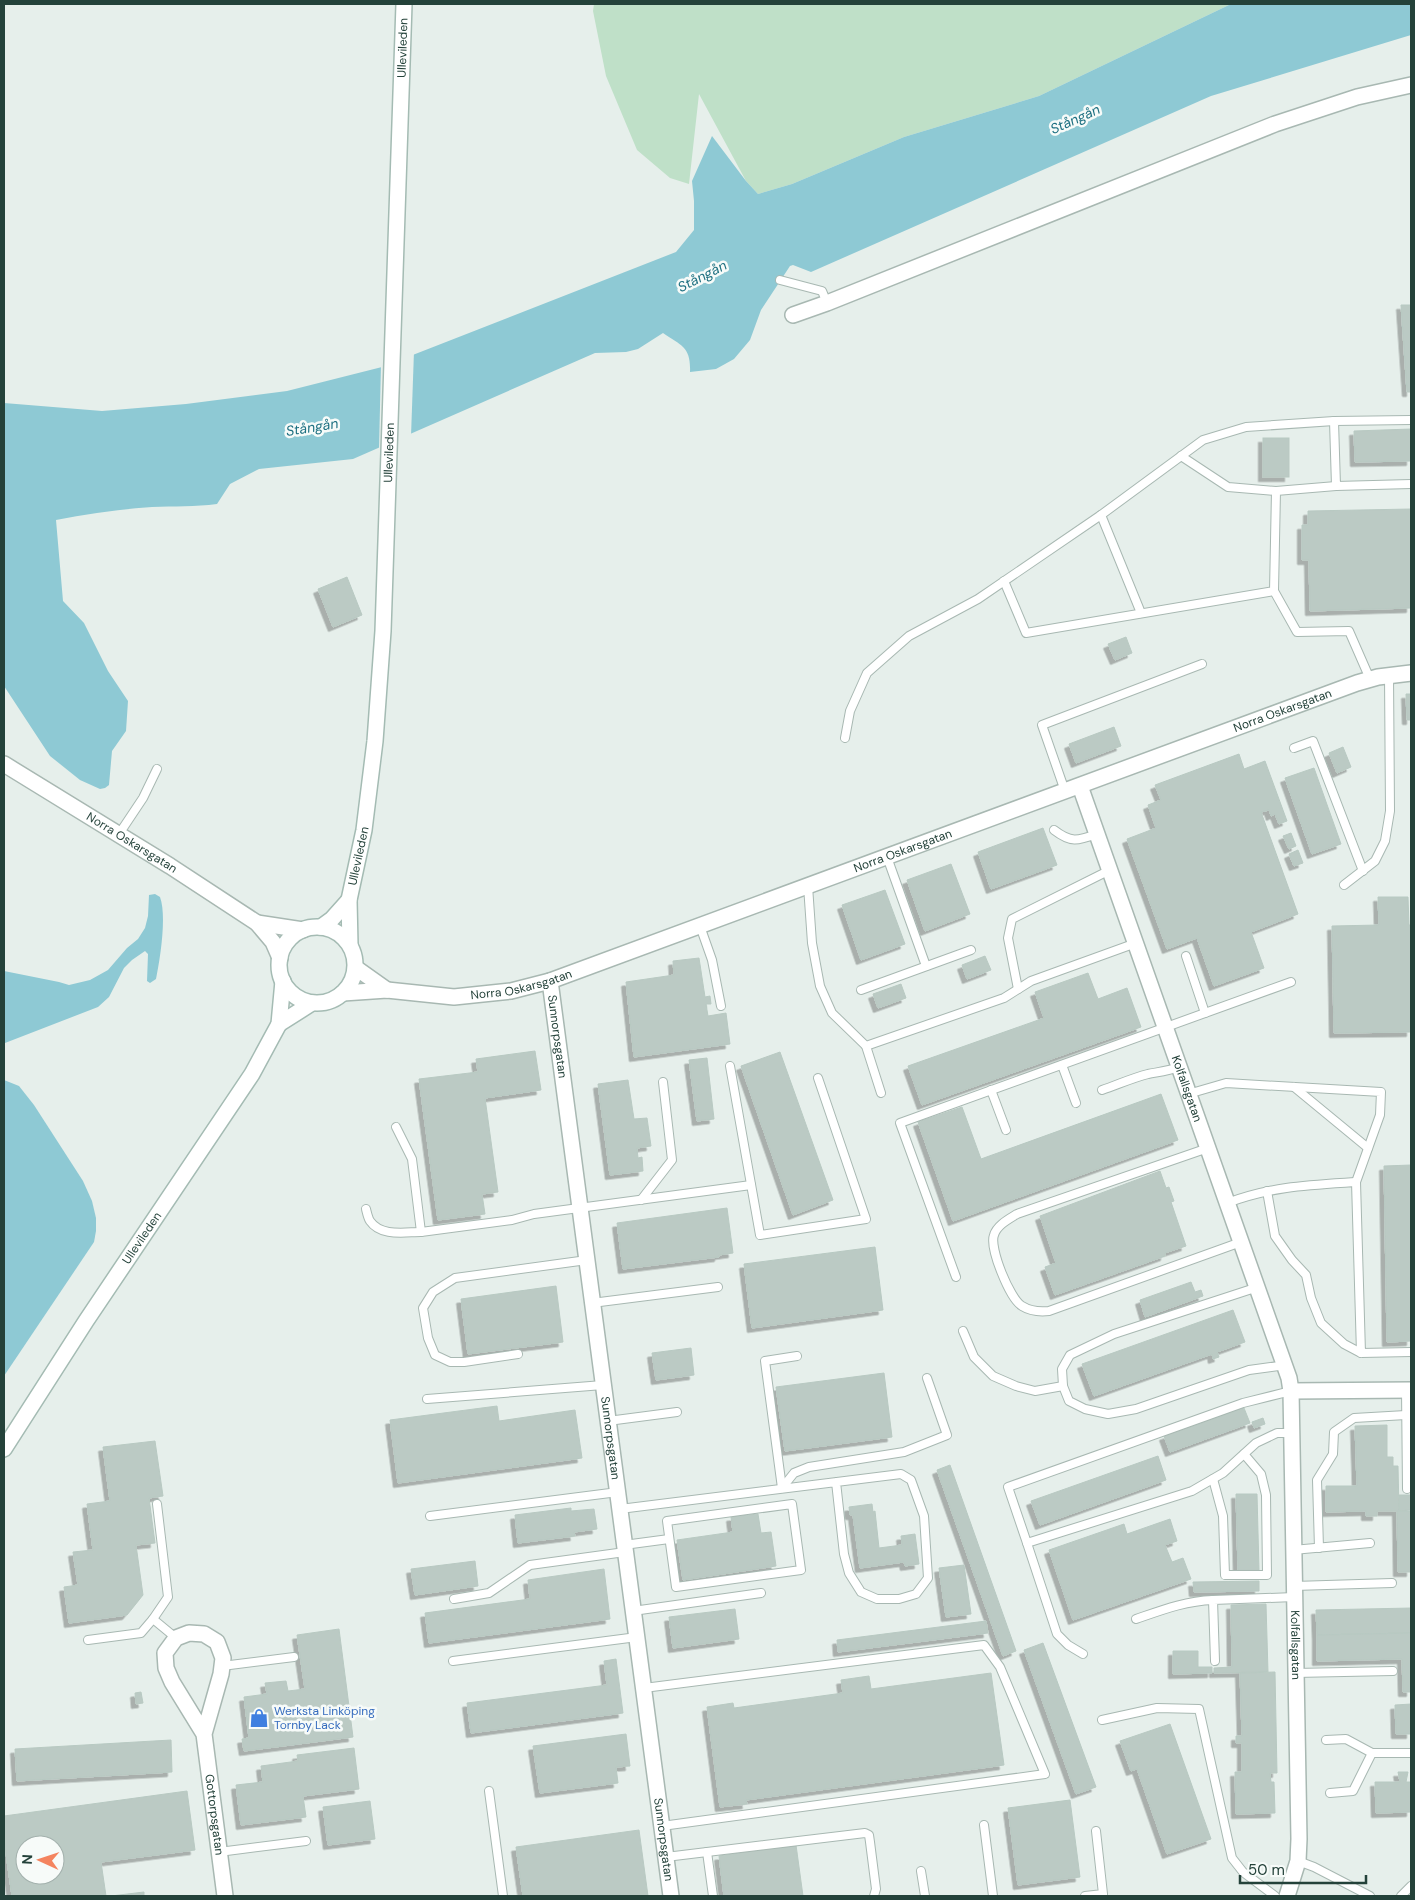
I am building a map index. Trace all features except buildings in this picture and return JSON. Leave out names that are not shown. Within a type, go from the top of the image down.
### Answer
[{"type":"street","name":"Ullevileden","points":[[350,945],[350,900],[364,830],[375,741],[383,631],[404,4]]},
{"type":"street","points":[[793,315],[1275,124],[1357,98],[1411,85]]},
{"type":"street","name":"Norra Oskarsgatan","points":[[344,993],[387,990],[454,997],[511,991],[550,981],[1370,679],[1411,673]]},
{"type":"street","name":"Norra Oskarsgatan","points":[[4,764],[119,834],[257,923],[272,942],[280,958]]},
{"type":"street","name":"Kolfallsgatan","points":[[1080,786],[1286,1365],[1291,1391],[1298,1861],[1287,1896]]},
{"type":"street","name":"Ullevileden","points":[[321,927],[332,919],[350,900]]},
{"type":"street","name":"Norra Oskarsgatan","points":[[257,923],[303,930]]},
{"type":"street","points":[[321,927],[338,933],[350,945],[356,968],[352,982],[344,993],[329,1002],[312,1003],[304,1001],[291,993],[283,981],[279,966],[282,951],[290,938],[303,930],[321,927]]},
{"type":"street","name":"Norra Oskarsgatan","points":[[356,968],[387,990]]},
{"type":"street","name":"Ullevileden","points":[[4,1449],[86,1321],[252,1074],[279,1024],[283,981]]},
{"type":"street","name":"Sunnorpsgatan","points":[[550,981],[671,1896]]},
{"type":"street","name":"Ullevileden","points":[[279,1024],[312,1003]]},
{"type":"street","points":[[1291,1391],[1408,1390]]},
{"type":"street","name":"Gottorpsgatan","points":[[204,1734],[172,1682],[166,1668],[165,1653],[176,1638],[189,1633],[204,1634],[217,1642],[223,1658],[204,1734],[225,1896]]},
{"type":"lane","points":[[780,280],[822,291],[827,303]]},
{"type":"lane","points":[[845,738],[850,712],[867,673],[909,636],[978,599],[1101,515],[1203,440],[1246,427],[1411,420]]},
{"type":"lane","points":[[1334,422],[1336,486]]},
{"type":"lane","points":[[1181,456],[1228,486],[1276,491],[1336,486],[1411,484]]},
{"type":"lane","points":[[1276,491],[1274,591],[1297,632],[1349,631],[1370,679]]},
{"type":"lane","points":[[1101,515],[1141,613]]},
{"type":"lane","points":[[1004,581],[1026,633],[1274,591]]},
{"type":"lane","points":[[1065,791],[1042,725],[1202,664]]},
{"type":"lane","points":[[1344,885],[1375,861],[1385,841],[1390,811],[1389,675]]},
{"type":"lane","points":[[1294,748],[1314,741],[1363,871]]},
{"type":"lane","points":[[119,834],[143,798],[157,769]]},
{"type":"lane","points":[[1054,830],[1065,839],[1074,840],[1097,834]]},
{"type":"lane","points":[[888,857],[926,966]]},
{"type":"lane","points":[[1018,989],[1008,938],[1012,919],[1110,870]]},
{"type":"lane","points":[[808,886],[812,943],[820,986],[832,1013],[866,1046],[881,1093]]},
{"type":"lane","points":[[700,926],[712,960],[721,1006]]},
{"type":"lane","points":[[866,1046],[1004,998],[1031,981],[1136,942]]},
{"type":"lane","points":[[861,990],[972,950]]},
{"type":"lane","points":[[1186,956],[1205,1013]]},
{"type":"lane","points":[[956,1277],[900,1123],[1292,982]]},
{"type":"lane","points":[[1062,1065],[1076,1103]]},
{"type":"lane","points":[[730,1066],[760,1235],[866,1219],[818,1078]]},
{"type":"lane","points":[[1102,1090],[1133,1079],[1179,1067]]},
{"type":"lane","points":[[641,1200],[672,1160],[662,1082]]},
{"type":"lane","points":[[1188,1094],[1226,1083],[1381,1092],[1380,1115],[1356,1182],[1362,1353]]},
{"type":"lane","points":[[1294,1087],[1368,1148]]},
{"type":"lane","points":[[991,1090],[1006,1130]]},
{"type":"lane","points":[[396,1127],[412,1159],[421,1232]]},
{"type":"lane","points":[[1208,1148],[1017,1214],[1002,1225],[994,1234],[993,1243],[1002,1272],[1010,1292],[1021,1306],[1037,1312],[1049,1312],[1241,1242]]},
{"type":"lane","points":[[1227,1203],[1267,1190],[1356,1182]]},
{"type":"lane","points":[[366,1209],[370,1221],[381,1230],[421,1232],[512,1220],[534,1214],[751,1185]]},
{"type":"lane","points":[[1267,1190],[1275,1236],[1292,1260],[1306,1275],[1311,1298],[1322,1323],[1344,1344],[1362,1353],[1411,1352]]},
{"type":"lane","points":[[518,1354],[464,1362],[450,1362],[435,1355],[428,1338],[423,1308],[433,1292],[455,1278],[587,1260]]},
{"type":"lane","points":[[1258,1287],[1114,1334],[1070,1356],[1062,1370],[1064,1386],[1069,1401],[1085,1409],[1108,1414],[1136,1409],[1249,1370],[1286,1365]]},
{"type":"lane","points":[[592,1303],[718,1288]]},
{"type":"lane","points":[[963,1331],[974,1357],[993,1376],[1016,1386],[1036,1391],[1064,1386]]},
{"type":"lane","points":[[782,1488],[765,1361],[797,1356]]},
{"type":"lane","points":[[782,1488],[794,1473],[809,1467],[904,1452],[947,1435],[928,1378]]},
{"type":"lane","points":[[427,1399],[603,1385]]},
{"type":"lane","points":[[1407,1489],[1406,1415],[1408,1390]]},
{"type":"lane","points":[[1083,1654],[1068,1645],[1057,1634],[1008,1487],[1242,1403],[1291,1391]]},
{"type":"lane","points":[[608,1421],[677,1412]]},
{"type":"lane","points":[[1319,1548],[1318,1480],[1333,1454],[1334,1432],[1354,1418],[1406,1415]]},
{"type":"lane","points":[[1027,1543],[1192,1491],[1223,1473],[1256,1443],[1277,1433],[1292,1433]]},
{"type":"lane","points":[[1213,1479],[1223,1516],[1225,1575],[1267,1575],[1266,1495],[1261,1474],[1244,1454]]},
{"type":"lane","points":[[620,1509],[782,1488],[901,1474],[911,1480],[924,1516],[928,1578],[916,1594],[899,1599],[877,1599],[861,1592],[849,1573],[844,1554],[836,1482]]},
{"type":"lane","points":[[430,1516],[618,1492]]},
{"type":"lane","points":[[88,1640],[141,1633],[168,1597],[156,1504]]},
{"type":"lane","points":[[792,1504],[801,1570],[676,1587],[669,1538],[667,1521],[792,1504]]},
{"type":"lane","points":[[454,1598],[490,1593],[530,1565],[625,1549],[669,1538]]},
{"type":"lane","points":[[1293,1550],[1370,1543]]},
{"type":"lane","points":[[1136,1619],[1176,1604],[1195,1600],[1213,1600],[1392,1583]]},
{"type":"lane","points":[[633,1611],[761,1593]]},
{"type":"lane","points":[[1213,1600],[1215,1660]]},
{"type":"lane","points":[[153,1619],[176,1638]]},
{"type":"lane","points":[[453,1661],[637,1637]]},
{"type":"lane","points":[[644,1688],[984,1645],[1000,1667],[1045,1774],[662,1826]]},
{"type":"lane","points":[[222,1666],[294,1657]]},
{"type":"lane","points":[[1295,1673],[1394,1672]]},
{"type":"lane","points":[[1102,1720],[1157,1708],[1199,1709],[1232,1858],[1243,1872],[1275,1896]]},
{"type":"lane","points":[[1326,1740],[1346,1739],[1372,1753],[1411,1753]]},
{"type":"lane","points":[[1330,1793],[1353,1791],[1372,1753]]},
{"type":"lane","points":[[489,1791],[503,1896]]},
{"type":"lane","points":[[984,1825],[993,1896]]},
{"type":"lane","points":[[1085,1896],[1103,1894],[1096,1831]]},
{"type":"lane","points":[[666,1857],[866,1833],[869,1835],[876,1889],[874,1896]]},
{"type":"lane","points":[[220,1852],[306,1841]]},
{"type":"lane","points":[[706,1852],[713,1896]]},
{"type":"lane","points":[[1298,1861],[1314,1867],[1370,1896]]},
{"type":"lane","points":[[921,1871],[925,1896]]},
{"type":"lane","points":[[1401,1896],[1411,1886]]},
{"type":"green space","points":[[594,4],[1231,4],[1039,96],[904,137],[792,184],[758,194],[746,181],[699,94],[689,184],[670,178],[637,150],[606,76],[593,11]]},
{"type":"water","name":"Stångån","points":[[1231,4],[1411,4],[1411,35],[1211,96],[811,272],[793,265],[790,266],[761,310],[750,340],[734,359],[716,369],[690,372],[687,352],[680,344],[663,333],[638,349],[626,352],[595,353],[353,459],[259,469],[230,484],[217,504],[128,509],[56,520],[63,601],[84,623],[108,671],[128,701],[126,731],[112,751],[109,785],[105,788],[100,789],[80,780],[50,756],[4,686],[4,403],[102,411],[186,404],[287,391],[382,367],[676,252],[694,230],[692,181],[712,136],[758,194],[792,184],[904,137],[1039,96]]},
{"type":"water","points":[[155,894],[160,897],[163,915],[162,938],[156,979],[150,983],[147,981],[148,954],[145,951],[124,968],[109,997],[98,1007],[4,1045],[4,971],[69,985],[90,980],[108,970],[127,948],[138,939],[145,928],[148,916],[149,895]]},
{"type":"water","points":[[4,1080],[19,1086],[34,1105],[83,1181],[92,1201],[96,1218],[96,1231],[94,1242],[4,1376]]},
{"type":"pier","points":[[414,351],[411,436],[379,450],[381,364]]},
{"type":"place","name":"Werksta Linköping Tornby Lack","points":[[259,1718]]}]
